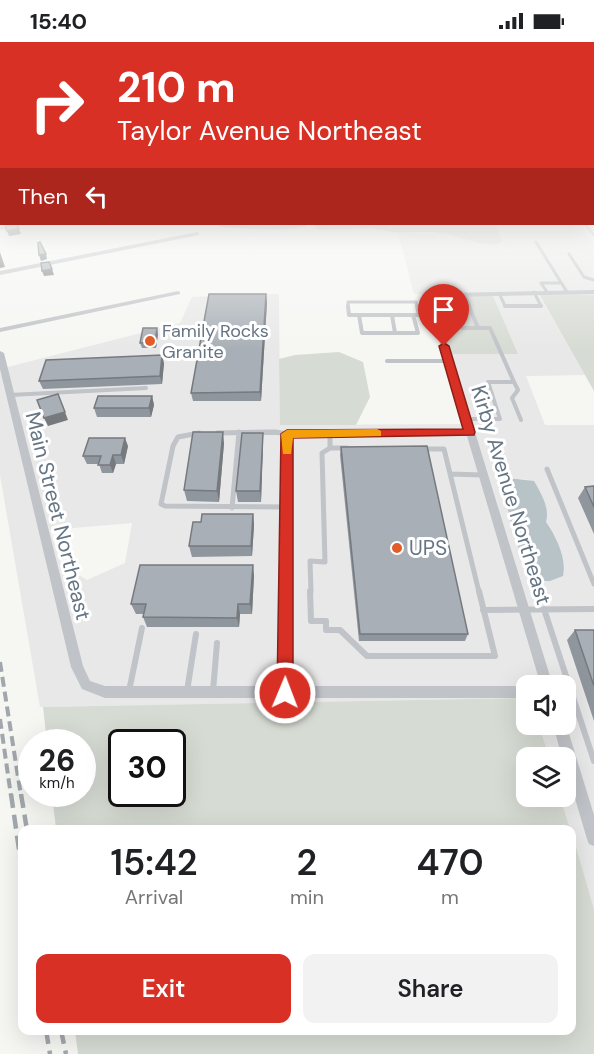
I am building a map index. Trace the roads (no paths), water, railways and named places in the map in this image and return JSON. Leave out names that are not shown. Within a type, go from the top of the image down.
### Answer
[{"type":"street","points":[[0,273],[90,255]]},
{"type":"street","points":[[434,315],[431,302],[436,297],[465,294],[594,292]]},
{"type":"street","points":[[0,330],[178,293]]},
{"type":"street","name":"Kirby Avenue Northeast","points":[[434,315],[544,675]]},
{"type":"street","name":"Main Street Northeast","points":[[0,353],[77,667],[86,685],[105,692],[128,692]]},
{"type":"street","points":[[285,693],[287,434],[470,432]]},
{"type":"street","points":[[128,692],[516,692]]},
{"type":"street","points":[[562,735],[594,839]]},
{"type":"lane","points":[[544,255],[567,292]]},
{"type":"lane","points":[[570,255],[585,277],[594,280]]},
{"type":"lane","points":[[547,292],[541,283],[561,283]]},
{"type":"lane","points":[[498,293],[505,306],[541,306],[534,292]]},
{"type":"lane","points":[[465,294],[478,328]]},
{"type":"lane","points":[[419,315],[416,302],[348,302],[349,315],[419,315],[434,315]]},
{"type":"lane","points":[[359,315],[363,342]]},
{"type":"lane","points":[[392,315],[395,333]]},
{"type":"lane","points":[[362,333],[418,333],[413,315]]},
{"type":"lane","points":[[462,328],[490,328],[518,390],[512,398],[521,420]]},
{"type":"lane","points":[[387,361],[448,361]]},
{"type":"lane","points":[[466,419],[500,419],[488,382],[514,382]]},
{"type":"lane","points":[[10,395],[146,388]]},
{"type":"lane","points":[[232,508],[239,432]]},
{"type":"lane","points":[[286,507],[232,508],[161,504],[173,446],[178,437],[189,433],[287,434]]},
{"type":"lane","points":[[330,434],[330,448]]},
{"type":"lane","points":[[352,448],[330,448],[322,453],[325,562],[310,561],[311,621],[326,621],[326,630],[340,630],[367,656],[495,656],[444,449],[421,449]]},
{"type":"lane","points":[[547,469],[592,574],[594,584]]},
{"type":"lane","points":[[450,474],[483,475]]},
{"type":"lane","points":[[544,609],[594,761]]},
{"type":"lane","points":[[483,610],[594,609]]},
{"type":"lane","points":[[128,692],[142,628]]},
{"type":"lane","points":[[187,692],[196,634]]},
{"type":"lane","points":[[213,693],[217,643]]},
{"type":"railway","points":[[0,662],[18,777]]},
{"type":"railway","points":[[0,719],[11,796]]},
{"type":"railway","points":[[11,794],[18,842]]},
{"type":"railway","points":[[23,807],[26,825]]},
{"type":"railway","points":[[47,1035],[50,1054]]},
{"type":"railway","points":[[62,1035],[66,1054]]},
{"type":"place","name":"Family Rocks Granite","points":[[150,341]]},
{"type":"place","name":"UPS","points":[[397,548]]}]
